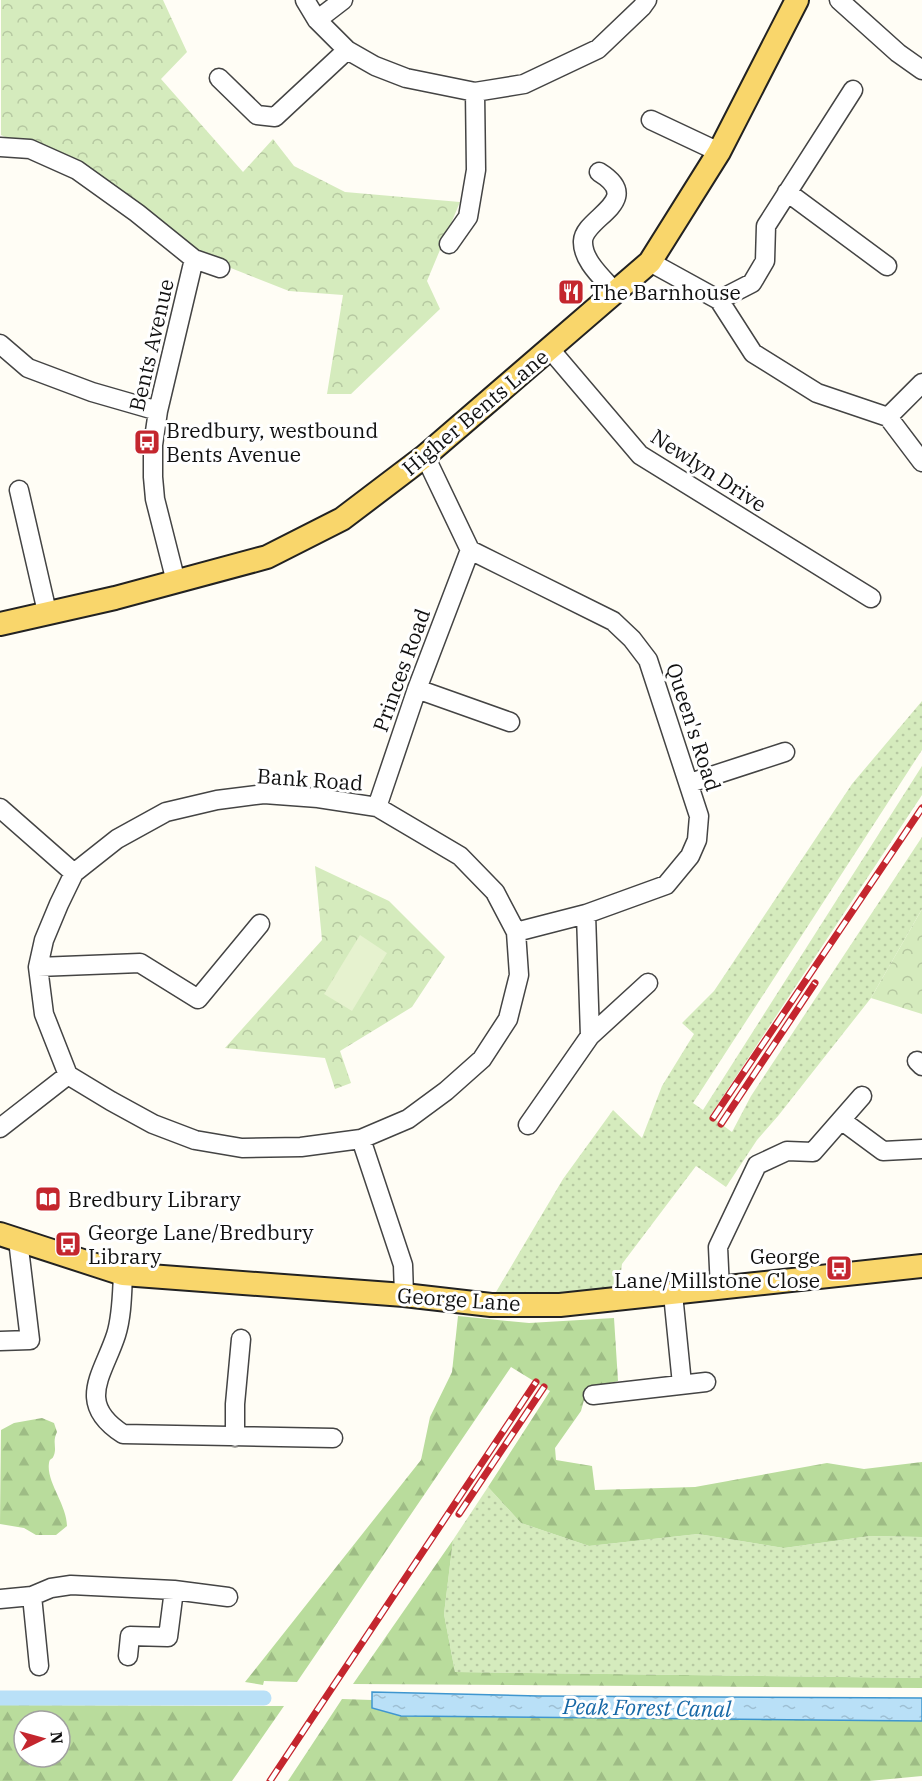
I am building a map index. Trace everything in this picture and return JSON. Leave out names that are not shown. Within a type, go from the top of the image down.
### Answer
[{"type":"main road","name":"Higher Bents Lane","points":[[0,624],[176,582],[267,557],[342,519],[425,456],[650,262],[719,153],[797,0]]},
{"type":"main road","name":"George Lane","points":[[9,1237],[123,1274],[404,1295],[491,1305],[560,1305],[922,1266]]},
{"type":"street","points":[[305,0],[317,20],[347,50],[375,66],[406,78],[475,92],[524,84],[598,49],[647,0]]},
{"type":"street","points":[[317,20],[343,0]]},
{"type":"street","points":[[839,0],[898,53],[922,70]]},
{"type":"street","points":[[219,78],[257,115],[275,117],[347,50]]},
{"type":"street","points":[[719,300],[752,283],[765,261],[766,226],[853,90]]},
{"type":"street","points":[[449,244],[468,217],[476,171],[475,92]]},
{"type":"street","points":[[651,120],[719,153]]},
{"type":"street","points":[[0,147],[30,149],[77,170],[137,213],[194,259],[220,268]]},
{"type":"street","points":[[599,172],[612,180],[617,189],[614,200],[602,218],[586,230],[582,242],[588,260],[615,292]]},
{"type":"street","points":[[787,192],[887,266]]},
{"type":"street","name":"Bents Avenue","points":[[176,582],[159,522],[153,477],[153,445],[158,411],[194,259]]},
{"type":"street","points":[[650,262],[719,300],[753,353],[817,393],[888,417],[922,462]]},
{"type":"street","points":[[0,344],[28,368],[92,392],[158,411]]},
{"type":"street","name":"Newlyn Drive","points":[[549,348],[640,455],[871,598]]},
{"type":"street","points":[[888,417],[922,383]]},
{"type":"street","points":[[425,456],[470,550]]},
{"type":"street","points":[[19,490],[47,612]]},
{"type":"street","name":"Princes Road","points":[[377,807],[417,689],[470,550]]},
{"type":"street","name":"Queen's Road","points":[[470,550],[613,621],[632,639],[648,660],[699,816],[697,840],[690,856],[666,885],[585,914],[516,932]]},
{"type":"street","points":[[417,689],[510,722]]},
{"type":"street","points":[[690,783],[785,752]]},
{"type":"street","name":"Bank Road","points":[[68,1075],[153,1124],[195,1140],[242,1148],[289,1148],[361,1139],[408,1119],[446,1091],[482,1059],[508,1019],[519,975],[516,932],[495,892],[460,856],[427,834],[377,807],[318,798],[264,794],[217,800],[166,812],[117,839],[74,873]]},
{"type":"street","points":[[0,808],[74,873],[44,939],[38,967],[44,1014],[68,1075],[0,1128]]},
{"type":"street","points":[[585,914],[590,1036]]},
{"type":"street","points":[[38,967],[140,963],[198,999],[260,924]]},
{"type":"street","points":[[528,1125],[590,1036],[648,984]]},
{"type":"street","points":[[720,1289],[718,1247],[757,1165],[787,1151],[813,1152],[862,1096]]},
{"type":"street","points":[[841,1120],[883,1152],[922,1149]]},
{"type":"street","points":[[361,1139],[403,1265],[404,1295]]},
{"type":"street","points":[[0,1341],[30,1340],[9,1237]]},
{"type":"street","points":[[123,1274],[117,1333],[99,1371],[95,1390],[99,1408],[109,1425],[123,1434],[333,1438]]},
{"type":"street","points":[[673,1294],[682,1384]]},
{"type":"street","points":[[235,1437],[235,1404],[241,1340]]},
{"type":"street","points":[[593,1395],[706,1382]]},
{"type":"street","points":[[0,1599],[32,1596],[51,1588],[71,1585],[174,1590],[228,1597]]},
{"type":"street","points":[[128,1656],[130,1635],[168,1636],[174,1590]]},
{"type":"street","points":[[32,1596],[39,1666]]},
{"type":"green space","points":[[1,0],[163,0],[187,52],[161,79],[243,172],[273,139],[294,166],[345,192],[460,202],[427,281],[440,309],[351,394],[327,394],[343,295],[289,291],[193,253],[135,202],[1,135]]},
{"type":"green space","points":[[922,701],[922,750],[693,1103],[703,1110],[922,766],[922,795],[710,1116],[732,1132],[751,1096],[922,837],[922,909],[871,998],[757,1140],[726,1187],[696,1166],[622,1264],[619,1288],[555,1293],[496,1292],[563,1179],[613,1110],[642,1138],[662,1086],[694,1034],[682,1023],[714,991],[852,784]]},
{"type":"green space","points":[[315,866],[389,901],[445,957],[412,1007],[340,1051],[351,1083],[335,1089],[325,1058],[225,1048],[322,940]]},
{"type":"green space","points":[[922,909],[922,1014],[871,998]]},
{"type":"green space","points":[[360,935],[387,953],[352,1011],[324,994]]},
{"type":"green space","points":[[458,1316],[529,1323],[614,1318],[618,1381],[587,1389],[581,1411],[555,1448],[556,1460],[592,1466],[595,1490],[695,1487],[827,1463],[864,1469],[922,1462],[922,1537],[870,1536],[784,1548],[698,1534],[589,1546],[521,1523],[488,1487],[550,1391],[511,1367],[297,1682],[264,1681],[263,1685],[245,1682],[421,1460],[430,1417],[452,1372]]},
{"type":"green space","points":[[42,1418],[54,1423],[57,1432],[55,1452],[49,1461],[49,1470],[53,1486],[64,1510],[67,1526],[56,1535],[36,1535],[24,1528],[0,1524],[1,1430],[14,1423]]},
{"type":"green space","points":[[488,1487],[521,1523],[589,1546],[698,1534],[784,1548],[870,1536],[922,1537],[922,1678],[455,1672],[444,1614],[453,1540]]},
{"type":"green space","points":[[453,1540],[444,1614],[455,1672],[922,1678],[922,1688],[353,1684]]},
{"type":"green space","points":[[342,1699],[372,1700],[372,1708],[401,1716],[922,1721],[922,1776],[869,1781],[288,1781]]},
{"type":"green space","points":[[0,1705],[284,1706],[232,1781],[0,1781]]},
{"type":"water","points":[[372,1692],[538,1696],[922,1698],[922,1721],[401,1716],[372,1708]]},
{"type":"waterway","name":"Peak Forest Canal","points":[[0,1698],[264,1698]]},
{"type":"railway","points":[[713,1118],[922,808]]},
{"type":"railway","points":[[721,1124],[815,983]]},
{"type":"railway","points":[[270,1781],[536,1382]]},
{"type":"railway","points":[[459,1514],[544,1387]]},
{"type":"place","name":"The Barnhouse","points":[[571,292]]},
{"type":"place","name":"Bredbury, westbound Bents Avenue","points":[[147,442]]},
{"type":"place","name":"Bredbury Library","points":[[48,1199]]},
{"type":"place","name":"George Lane/Bredbury Library","points":[[68,1244]]},
{"type":"place","name":"George Lane/Millstone Close","points":[[839,1268]]}]
